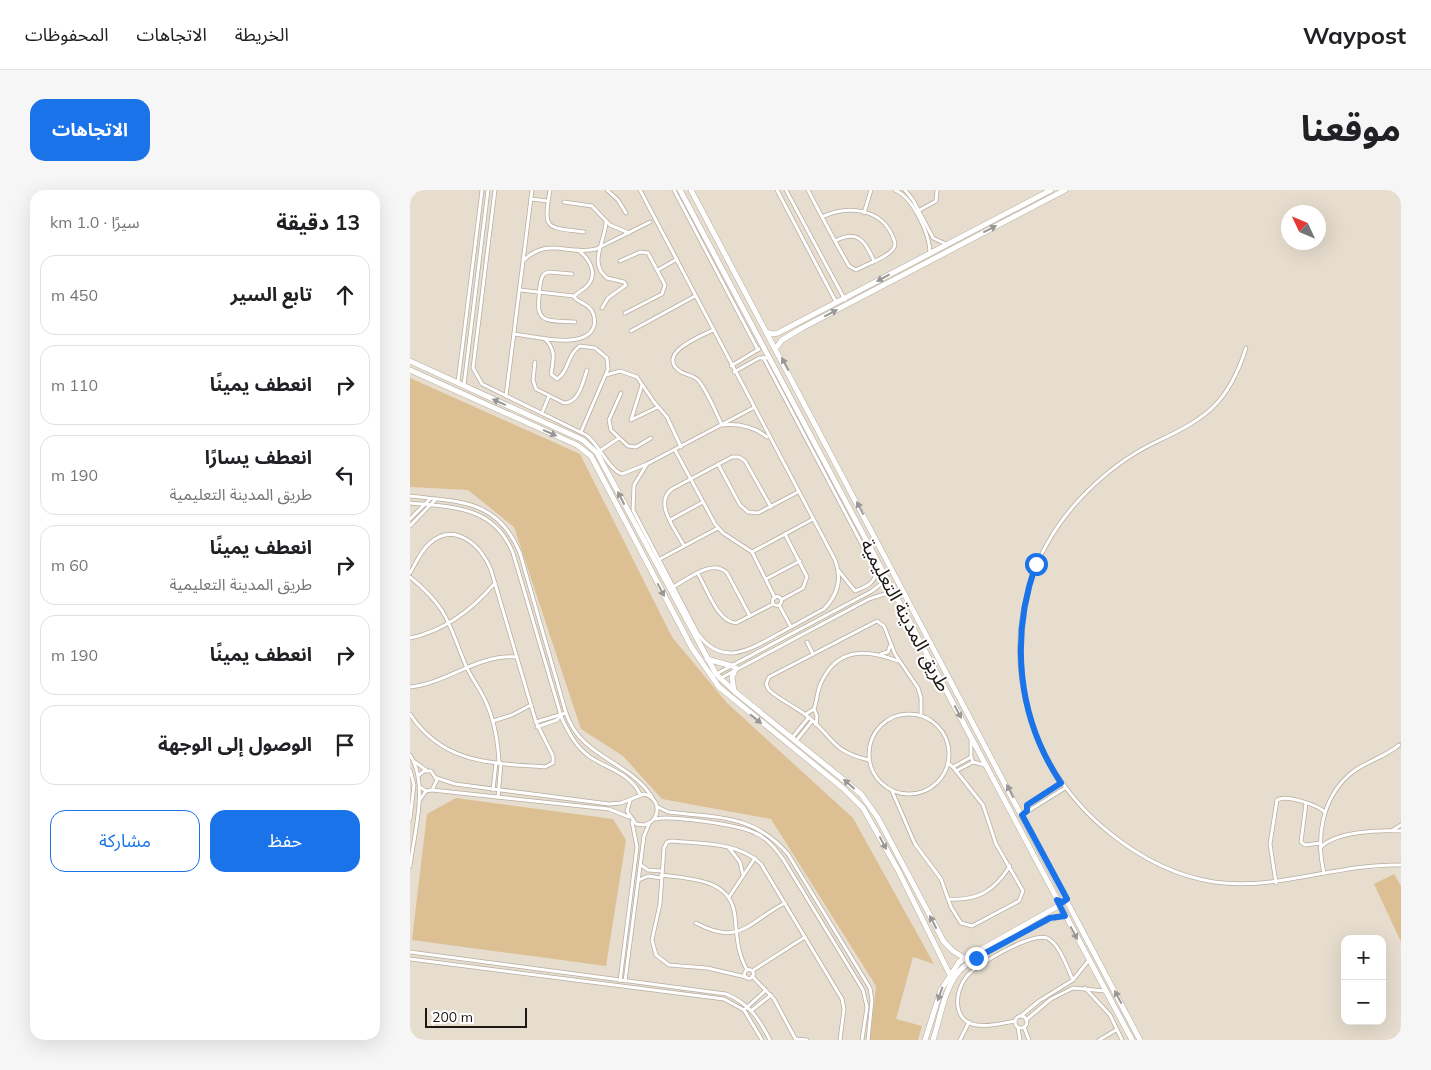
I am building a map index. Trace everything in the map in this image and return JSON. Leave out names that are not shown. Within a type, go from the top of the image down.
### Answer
[{"type":"street","points":[[458,382],[482,190]]},
{"type":"street","points":[[463,394],[488,190]]},
{"type":"street","points":[[495,190],[473,368],[482,384],[581,432],[601,450],[614,470],[620,474],[626,474],[647,464],[753,408]]},
{"type":"street","points":[[506,396],[532,190]]},
{"type":"street","points":[[550,190],[546,218],[550,226],[584,232]]},
{"type":"street","points":[[607,190],[618,200],[626,213]]},
{"type":"street","points":[[640,190],[838,570],[851,589],[855,591],[871,583],[876,573],[763,357]]},
{"type":"street","points":[[674,190],[758,350]]},
{"type":"street","name":"طريق المدينة التعليمية","points":[[680,190],[1132,1040]]},
{"type":"street","name":"طريق المدينة التعليمية","points":[[691,190],[951,680],[1025,813],[1140,1040]]},
{"type":"street","points":[[777,190],[837,302]]},
{"type":"street","points":[[786,190],[847,304]]},
{"type":"street","points":[[864,213],[871,190]]},
{"type":"street","points":[[895,190],[908,199],[917,212],[929,239],[930,254]]},
{"type":"street","points":[[904,190],[933,238],[949,247]]},
{"type":"street","points":[[917,212],[936,201],[938,197],[937,190]]},
{"type":"street","points":[[776,348],[782,340],[1051,190]]},
{"type":"street","points":[[767,332],[777,333],[930,254],[949,247],[1064,190]]},
{"type":"street","points":[[810,191],[822,217],[851,268],[856,270],[892,251],[895,242],[884,221],[864,213],[841,209],[822,217]]},
{"type":"street","points":[[531,199],[548,201]]},
{"type":"street","points":[[564,202],[592,206],[599,211],[606,222],[617,229],[629,233]]},
{"type":"street","points":[[602,308],[608,298],[626,285],[623,282],[610,280],[600,272],[597,260],[606,222]]},
{"type":"street","points":[[523,261],[533,253],[546,248],[578,250],[600,248],[650,222]]},
{"type":"street","points":[[835,241],[849,235],[860,239],[866,245],[874,261]]},
{"type":"street","points":[[520,290],[574,296],[587,286],[592,275],[589,260],[578,250]]},
{"type":"street","points":[[620,262],[644,251],[650,255],[665,285],[663,292],[625,313]]},
{"type":"street","points":[[658,270],[677,259]]},
{"type":"street","points":[[572,274],[545,272],[542,277],[537,309],[540,317],[575,322]]},
{"type":"street","points":[[728,280],[736,274]]},
{"type":"street","points":[[514,334],[578,341],[589,334],[594,320],[589,307],[576,300],[574,296]]},
{"type":"street","points":[[631,331],[695,296]]},
{"type":"street","points":[[713,330],[677,350],[673,358],[679,371],[698,381],[722,425]]},
{"type":"street","points":[[544,338],[553,348],[554,357],[551,374],[557,378],[562,375],[573,352],[580,346],[595,348],[605,354],[609,364],[581,432]]},
{"type":"street","points":[[578,341],[580,346]]},
{"type":"street","points":[[731,366],[763,345]]},
{"type":"street","points":[[1246,348],[1232,384],[1208,413],[1176,434],[1136,453],[1095,483],[1061,521],[1036,564],[1028,586],[1021,623],[1022,676],[1032,724],[1041,747],[1061,783],[1100,826],[1131,850],[1179,873],[1213,882],[1242,884],[1276,883],[1364,865],[1401,865]]},
{"type":"street","points":[[734,372],[763,357],[770,358]]},
{"type":"street","points":[[410,361],[571,434],[589,445],[602,462],[652,558],[718,676],[849,783],[870,805],[944,942],[964,958]]},
{"type":"street","points":[[535,362],[535,386],[549,396],[564,403],[571,402],[576,397],[587,370]]},
{"type":"street","points":[[410,370],[584,450],[596,466],[692,648],[712,679],[744,709],[850,794],[863,808],[898,870],[950,973]]},
{"type":"street","points":[[606,375],[618,371],[637,376],[667,417],[681,447]]},
{"type":"street","points":[[642,384],[630,419],[634,420],[659,407]]},
{"type":"street","points":[[621,393],[609,420],[611,430],[625,444],[632,447],[651,438]]},
{"type":"street","points":[[542,413],[549,396]]},
{"type":"street","points":[[805,424],[814,420]]},
{"type":"street","points":[[722,425],[748,426],[770,439]]},
{"type":"street","points":[[601,450],[618,438]]},
{"type":"street","points":[[675,450],[718,528],[752,552],[775,598],[773,604]]},
{"type":"street","points":[[684,546],[664,508],[665,497],[672,489],[732,457],[742,458],[771,507]]},
{"type":"street","points":[[647,464],[635,481],[632,502],[633,510],[698,634],[708,645],[720,652],[735,654],[749,650],[824,609],[830,604],[837,590],[838,570]]},
{"type":"street","points":[[718,464],[743,509],[753,514],[771,507],[798,492]]},
{"type":"street","points":[[410,496],[467,502],[479,506],[490,514],[513,539],[520,553],[566,713],[573,728],[587,744],[598,754],[633,774],[658,806],[668,812],[747,824],[763,830],[778,842],[788,854],[870,988],[872,1000],[868,1040]]},
{"type":"street","points":[[410,519],[431,498]]},
{"type":"street","points":[[410,526],[436,499]]},
{"type":"street","points":[[670,520],[703,502]]},
{"type":"street","points":[[410,503],[464,508],[478,513],[499,530],[509,543],[561,715],[568,732],[582,750],[626,777],[640,794],[652,797]]},
{"type":"street","points":[[752,552],[813,519]]},
{"type":"street","points":[[660,559],[718,528]]},
{"type":"street","points":[[779,605],[781,600],[805,585],[806,573],[785,534]]},
{"type":"street","points":[[410,572],[430,542],[444,536],[455,535],[469,540],[480,550],[489,565],[495,583],[537,726],[553,756],[551,765],[545,767],[499,763],[466,757],[446,749],[426,734],[410,714]]},
{"type":"street","points":[[646,561],[652,558]]},
{"type":"street","points":[[766,579],[800,561]]},
{"type":"street","points":[[674,586],[714,566],[724,570],[750,616]]},
{"type":"street","points":[[698,574],[724,619],[736,623],[773,604],[779,605]]},
{"type":"street","points":[[410,577],[433,597],[450,623],[467,668],[484,697],[493,721],[499,763],[498,797]]},
{"type":"street","points":[[712,679],[872,591],[887,579]]},
{"type":"street","points":[[410,638],[431,632],[450,623],[474,605],[495,583]]},
{"type":"street","points":[[707,659],[734,667],[869,599],[894,591]]},
{"type":"street","points":[[775,598],[781,600]]},
{"type":"street","points":[[779,605],[791,627]]},
{"type":"street","points":[[869,760],[844,753],[831,743],[809,717],[791,703],[771,693],[766,684],[772,674],[874,621],[884,626],[890,644],[899,661],[918,688],[921,698],[921,715]]},
{"type":"street","points":[[807,642],[813,654]]},
{"type":"street","points":[[816,724],[817,716],[814,709],[824,676],[839,660],[859,653],[880,654],[888,652],[890,644]]},
{"type":"street","points":[[880,654],[899,661]]},
{"type":"street","points":[[410,687],[441,680],[488,659],[517,657]]},
{"type":"street","points":[[734,667],[732,677],[734,691]]},
{"type":"street","points":[[943,684],[951,680]]},
{"type":"street","points":[[493,721],[531,706]]},
{"type":"street","points":[[805,714],[814,709]]},
{"type":"street","points":[[536,722],[566,713]]},
{"type":"street","points":[[900,714],[921,715],[935,723],[945,736],[949,752],[948,763],[941,778],[927,790],[909,794],[892,790],[878,781],[869,760],[871,740],[882,723],[900,714]]},
{"type":"street","points":[[537,726],[557,720],[561,715]]},
{"type":"street","points":[[794,739],[809,717]]},
{"type":"street","points":[[794,739],[812,721]]},
{"type":"street","points":[[972,738],[970,757],[973,762],[986,766]]},
{"type":"street","points":[[1324,873],[1320,848],[1328,802],[1349,775],[1387,754],[1399,745]]},
{"type":"street","points":[[410,756],[437,778],[451,784],[609,804],[630,801],[640,794]]},
{"type":"street","points":[[953,767],[970,757]]},
{"type":"street","points":[[410,866],[419,784],[419,775],[414,761]]},
{"type":"street","points":[[956,771],[973,762]]},
{"type":"street","points":[[493,790],[499,763]]},
{"type":"street","points":[[892,790],[911,837],[919,851],[936,871],[961,923],[968,926],[1016,903],[1022,898],[1023,891],[996,844],[983,805],[948,763]]},
{"type":"street","points":[[410,770],[414,783],[410,819]]},
{"type":"street","points":[[419,775],[427,771]]},
{"type":"street","points":[[432,790],[436,785],[437,778]]},
{"type":"street","points":[[414,783],[419,784],[426,791]]},
{"type":"street","points":[[1025,813],[1027,805],[1061,783]]},
{"type":"street","points":[[1025,813],[1065,788]]},
{"type":"street","points":[[418,801],[426,791],[432,790],[609,809],[628,817],[640,825],[649,824]]},
{"type":"street","points":[[1276,883],[1270,844],[1276,802],[1283,797],[1318,806],[1325,812]]},
{"type":"street","points":[[628,817],[627,811],[630,801]]},
{"type":"street","points":[[1318,806],[1328,802]]},
{"type":"street","points":[[1306,803],[1301,842],[1304,845],[1321,843]]},
{"type":"street","points":[[620,986],[623,980],[639,880],[644,836],[649,824],[655,818],[658,806]]},
{"type":"street","points":[[655,818],[740,827],[757,834],[772,844],[863,990],[867,1006],[862,1040]]},
{"type":"street","points":[[624,986],[623,980],[637,847],[632,821]]},
{"type":"street","points":[[1392,831],[1401,824]]},
{"type":"street","points":[[1320,848],[1330,839],[1401,831]]},
{"type":"street","points":[[1322,834],[1330,839]]},
{"type":"street","points":[[752,976],[746,977],[707,968],[675,966],[659,958],[652,940],[660,904],[664,846],[669,841],[728,848],[743,851],[755,858],[785,903],[843,1001],[844,1011],[841,1040]]},
{"type":"street","points":[[728,848],[738,858],[743,875]]},
{"type":"street","points":[[729,897],[755,858]]},
{"type":"street","points":[[640,865],[661,875]]},
{"type":"street","points":[[948,899],[966,900],[984,895],[998,884],[1010,866]]},
{"type":"street","points":[[639,880],[648,876],[661,875],[709,882],[720,888],[729,897],[734,911],[738,950],[747,970]]},
{"type":"street","points":[[925,1040],[941,990],[950,973],[964,958],[1067,899]]},
{"type":"street","points":[[696,924],[715,932],[735,932],[752,926],[771,910],[785,903]]},
{"type":"street","points":[[933,1040],[950,986],[965,964],[1050,918],[1070,915],[1077,918]]},
{"type":"street","points":[[747,970],[752,971],[805,937]]},
{"type":"street","points":[[1074,980],[1053,942],[1039,937],[1027,940],[977,967],[966,977],[959,989],[957,1004],[963,1017],[969,1022],[982,1026],[1015,1021],[1039,1001],[1074,980],[1089,960]]},
{"type":"street","points":[[410,952],[720,993],[734,997],[748,1006],[770,1040]]},
{"type":"street","points":[[410,958],[714,997],[732,1002],[744,1010],[762,1040]]},
{"type":"street","points":[[746,977],[744,973],[747,970]]},
{"type":"street","points":[[752,971],[752,976],[771,995],[796,1039],[807,1040]]},
{"type":"street","points":[[1029,1040],[1024,1027],[1026,1020],[1042,1006],[1073,988],[1105,991]]},
{"type":"street","points":[[1085,988],[1110,1015],[1122,1040]]},
{"type":"street","points":[[744,1010],[766,990]]},
{"type":"street","points":[[752,1010],[771,995]]},
{"type":"street","points":[[1021,1016],[1026,1020]]},
{"type":"street","points":[[1015,1021],[1020,1040]]},
{"type":"street","points":[[960,1040],[969,1022]]},
{"type":"street","points":[[929,1027],[936,1030]]},
{"type":"street","points":[[1018,1027],[1024,1027]]},
{"type":"street","points":[[1099,1040],[1116,1030]]},
{"type":"shaded area","points":[[410,378],[580,454],[672,637],[727,703],[853,818],[934,964],[913,957],[896,1019],[922,1026],[918,1040],[870,1040],[876,986],[771,819],[662,799],[623,756],[581,729],[514,527],[468,490],[410,487]]},
{"type":"shaded area","points":[[456,798],[613,819],[626,840],[606,966],[412,940],[427,814]]},
{"type":"shaded area","points":[[1394,874],[1401,886],[1401,942],[1374,884]]},
{"type":"route","points":[[976,958],[1050,918],[1065,916],[1057,900],[1065,902],[1067,899],[1022,815],[1027,811],[1027,805],[1061,783],[1041,747],[1032,724],[1025,700],[1022,676],[1020,630],[1028,586],[1036,564]]}]
